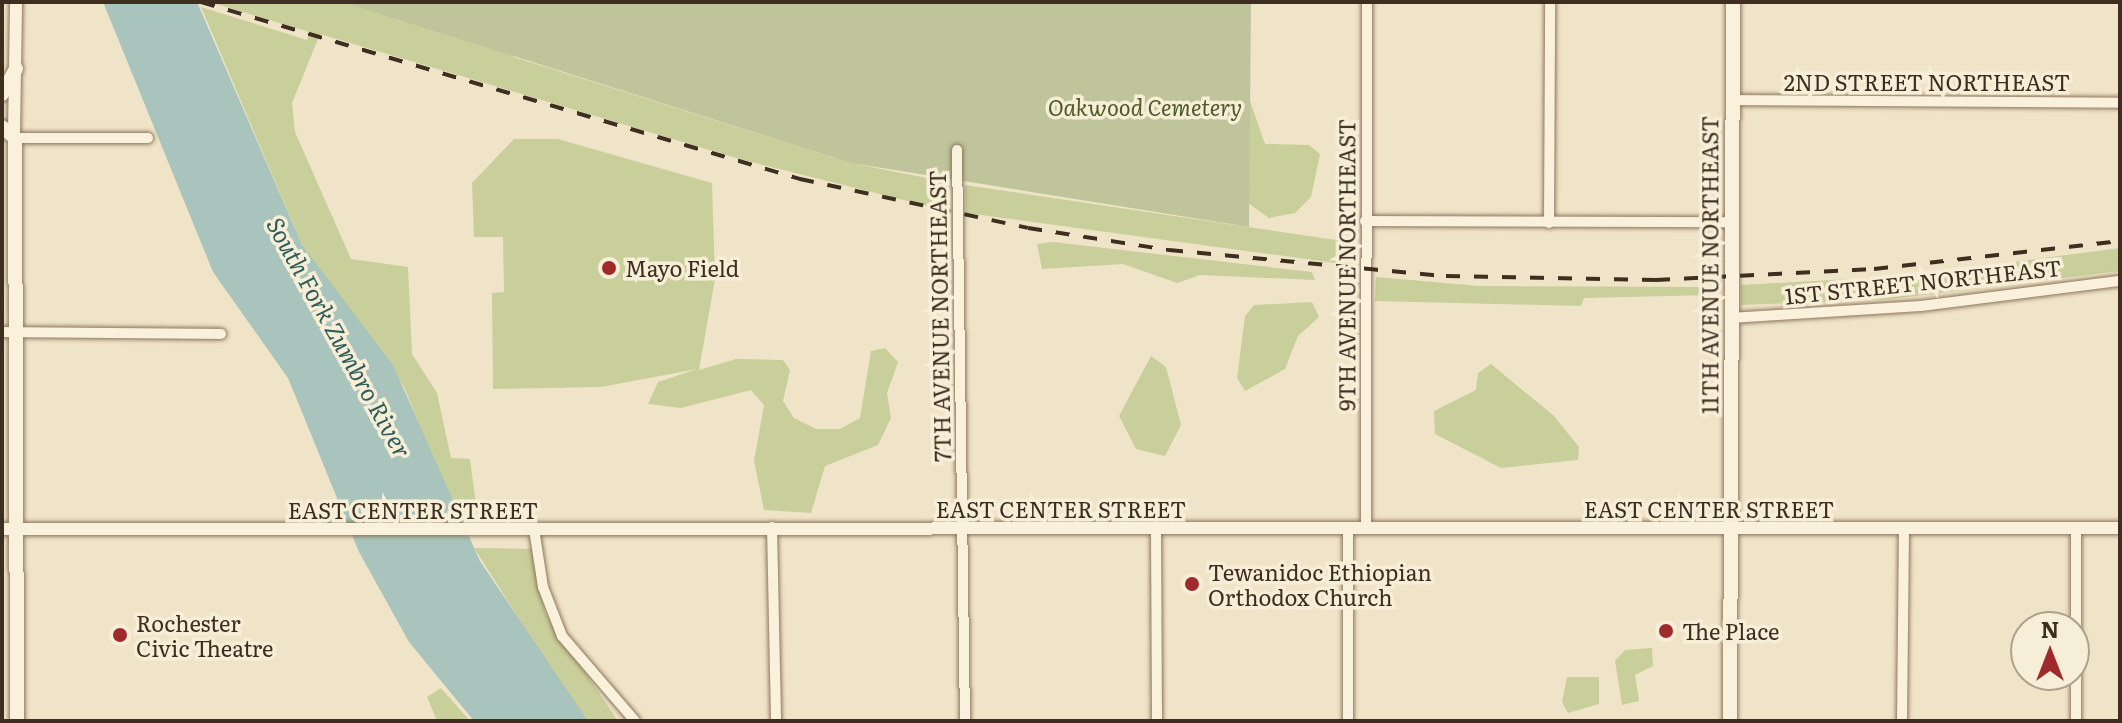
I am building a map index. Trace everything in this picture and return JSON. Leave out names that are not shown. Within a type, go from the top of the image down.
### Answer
[{"type":"main road","name":"11TH AVENUE NORTHEAST","points":[[1730,721],[1733,2]]},
{"type":"main road","points":[[2,94],[16,69]]},
{"type":"main road","points":[[10,133],[8,529],[17,721]]},
{"type":"street","points":[[16,2],[16,69],[10,133],[148,138]]},
{"type":"street","name":"9TH AVENUE NORTHEAST","points":[[1366,528],[1367,2]]},
{"type":"street","points":[[1549,223],[1550,2]]},
{"type":"street","name":"2ND STREET NORTHEAST","points":[[1733,100],[2120,103]]},
{"type":"street","name":"7TH AVENUE NORTHEAST","points":[[957,150],[965,721]]},
{"type":"street","points":[[1365,221],[1730,222]]},
{"type":"street","name":"1ST STREET NORTHEAST","points":[[1730,318],[1921,306],[2120,281]]},
{"type":"street","points":[[8,332],[221,334]]},
{"type":"street","points":[[772,527],[776,721]]},
{"type":"street","name":"EAST CENTER STREET","points":[[8,529],[343,531],[772,527],[1156,531],[1348,528],[2120,528]]},
{"type":"street","points":[[1348,528],[1348,721]]},
{"type":"street","points":[[2076,528],[2076,721]]},
{"type":"street","points":[[534,529],[543,587],[562,636],[635,721]]},
{"type":"street","points":[[1902,721],[1904,529]]},
{"type":"street","points":[[1156,531],[1157,721]]},
{"type":"green space","points":[[210,2],[430,2],[514,57],[851,163],[947,182],[944,210],[743,160],[320,34],[292,103],[295,132],[351,259],[408,267],[412,354],[437,393],[451,458],[470,459],[477,512],[455,512],[404,387],[302,245],[201,7],[307,40],[309,32]]},
{"type":"green space","name":"Oakwood Cemetery","points":[[343,2],[1251,2],[1249,227],[851,163]]},
{"type":"green space","points":[[1240,72],[1265,144],[1309,145],[1320,154],[1311,197],[1295,213],[1269,218],[1234,193]]},
{"type":"green space","name":"Mayo Field","points":[[514,139],[558,139],[712,183],[715,279],[699,370],[736,359],[783,360],[790,370],[783,401],[794,418],[816,429],[840,429],[860,418],[871,351],[885,348],[898,362],[887,393],[891,418],[878,445],[825,466],[811,513],[764,510],[754,461],[764,405],[751,390],[681,408],[648,404],[658,382],[697,369],[601,387],[493,389],[492,293],[504,292],[503,237],[474,237],[472,183]]},
{"type":"green space","points":[[965,185],[1343,241],[1343,264],[966,213]]},
{"type":"green space","points":[[1053,242],[1312,272],[1315,280],[1200,275],[1177,283],[1123,264],[1042,269],[1037,244]]},
{"type":"green space","points":[[2120,248],[2120,271],[1891,299],[1741,305],[1741,285],[1905,276]]},
{"type":"green space","points":[[1376,277],[1479,286],[1710,287],[1710,295],[1584,298],[1581,306],[1375,301]]},
{"type":"green space","points":[[1312,302],[1319,317],[1298,336],[1285,369],[1245,391],[1237,378],[1245,316],[1254,305]]},
{"type":"green space","points":[[1151,356],[1166,367],[1181,425],[1165,456],[1136,449],[1119,416]]},
{"type":"green space","points":[[1491,364],[1554,416],[1579,447],[1578,460],[1501,468],[1435,434],[1434,411],[1476,390],[1478,373]]},
{"type":"green space","points":[[474,548],[532,549],[545,613],[618,721],[588,721],[574,705]]},
{"type":"green space","points":[[1652,648],[1653,666],[1635,675],[1639,701],[1622,705],[1615,661],[1625,650]]},
{"type":"green space","points":[[1567,677],[1599,677],[1599,704],[1568,713],[1562,702]]},
{"type":"green space","points":[[441,688],[470,721],[437,721],[427,697]]},
{"type":"water","name":"South Fork Zumbro River","points":[[103,2],[197,2],[302,245],[393,365],[480,561],[588,721],[474,721],[409,642],[359,552],[288,378],[213,272]]},
{"type":"railway","points":[[201,2],[800,179],[1028,228],[1169,250],[1446,276],[1656,280],[1874,269],[2120,241]]},
{"type":"place","name":"Mayo Field","points":[[609,268]]},
{"type":"place","name":"Tewanidoc Ethiopian Orthodox Church","points":[[1192,584]]},
{"type":"place","name":"The Place","points":[[1666,631]]},
{"type":"place","name":"Rochester Civic Theatre","points":[[120,635]]}]
